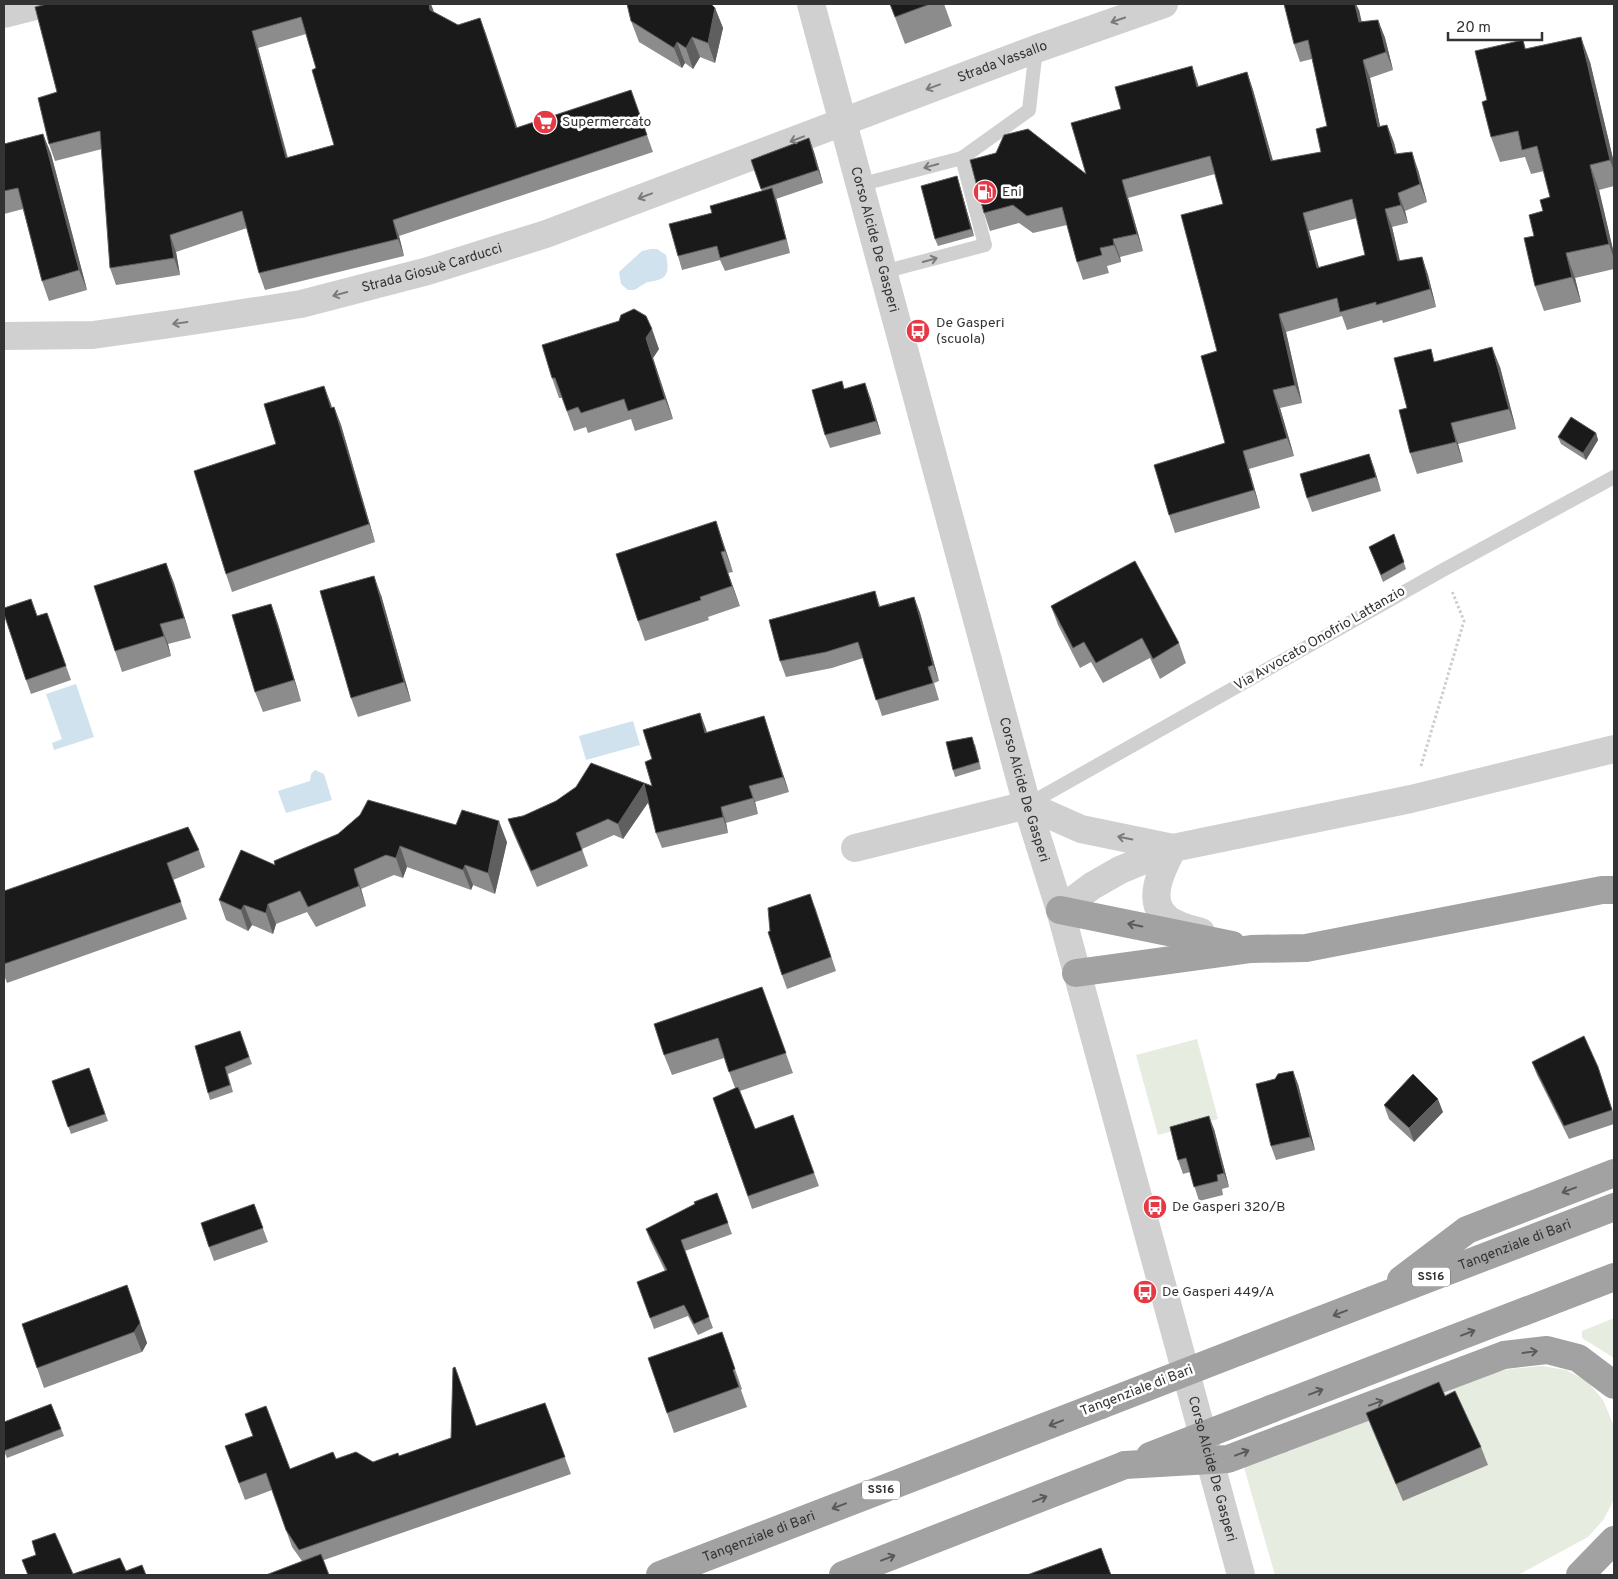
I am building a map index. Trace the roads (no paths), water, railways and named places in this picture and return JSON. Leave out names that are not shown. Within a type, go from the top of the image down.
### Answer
[{"type":"highway","points":[[1076,973],[1251,949],[1306,948],[1602,890],[1614,890]]},
{"type":"highway","points":[[1540,903],[1614,906]]},
{"type":"highway","points":[[1060,910],[1251,949]]},
{"type":"highway","points":[[1374,1300],[1467,1230],[1614,1173]]},
{"type":"highway","name":"Tangenziale di Bari","points":[[660,1575],[1614,1207]]},
{"type":"highway","points":[[843,1575],[1614,1277]]},
{"type":"highway","points":[[1125,1465],[1228,1459],[1504,1355],[1547,1350],[1578,1358],[1614,1385]]},
{"type":"highway","points":[[1580,1575],[1614,1540]]},
{"type":"highway","points":[[1594,1575],[1614,1566]]},
{"type":"street","points":[[4,14],[44,4]]},
{"type":"street","name":"Corso Alcide De Gasperi","points":[[811,4],[1027,805],[1060,910],[1241,1575]]},
{"type":"street","name":"Strada Vassallo","points":[[842,121],[1164,4]]},
{"type":"street","name":"Strada Giosuè Carducci","points":[[4,336],[93,335],[282,307],[319,299],[428,271],[546,234],[842,121]]},
{"type":"street","points":[[1060,910],[1092,886],[1120,870],[1173,848],[1411,799],[1614,750]]},
{"type":"street","points":[[856,848],[1027,805],[1080,829],[1173,848]]},
{"type":"street","points":[[1173,848],[1160,872],[1156,890],[1160,907],[1167,919],[1251,949]]},
{"type":"lane","points":[[859,185],[962,158],[1029,110],[1036,49]]},
{"type":"lane","points":[[883,272],[985,245],[962,158]]},
{"type":"lane","name":"Via Avvocato Onofrio Lattanzio","points":[[1027,805],[1443,570],[1614,476]]},
{"type":"water","points":[[657,249],[666,255],[668,267],[666,275],[659,280],[646,283],[634,290],[628,290],[621,284],[619,272],[642,251]]},
{"type":"water","points":[[76,684],[94,737],[54,750],[52,743],[62,739],[46,694]]},
{"type":"water","points":[[633,721],[640,745],[586,760],[579,736]]},
{"type":"water","points":[[315,770],[324,774],[332,800],[286,813],[278,791],[310,781],[311,774]]},
{"type":"place","name":"Supermercato","points":[[545,122]]},
{"type":"place","name":"Eni","points":[[985,192]]},
{"type":"place","name":"De Gasperi (scuola)","points":[[918,331]]},
{"type":"place","name":"De Gasperi 320/B","points":[[1155,1207]]},
{"type":"place","name":"De Gasperi 449/A","points":[[1145,1292]]}]
